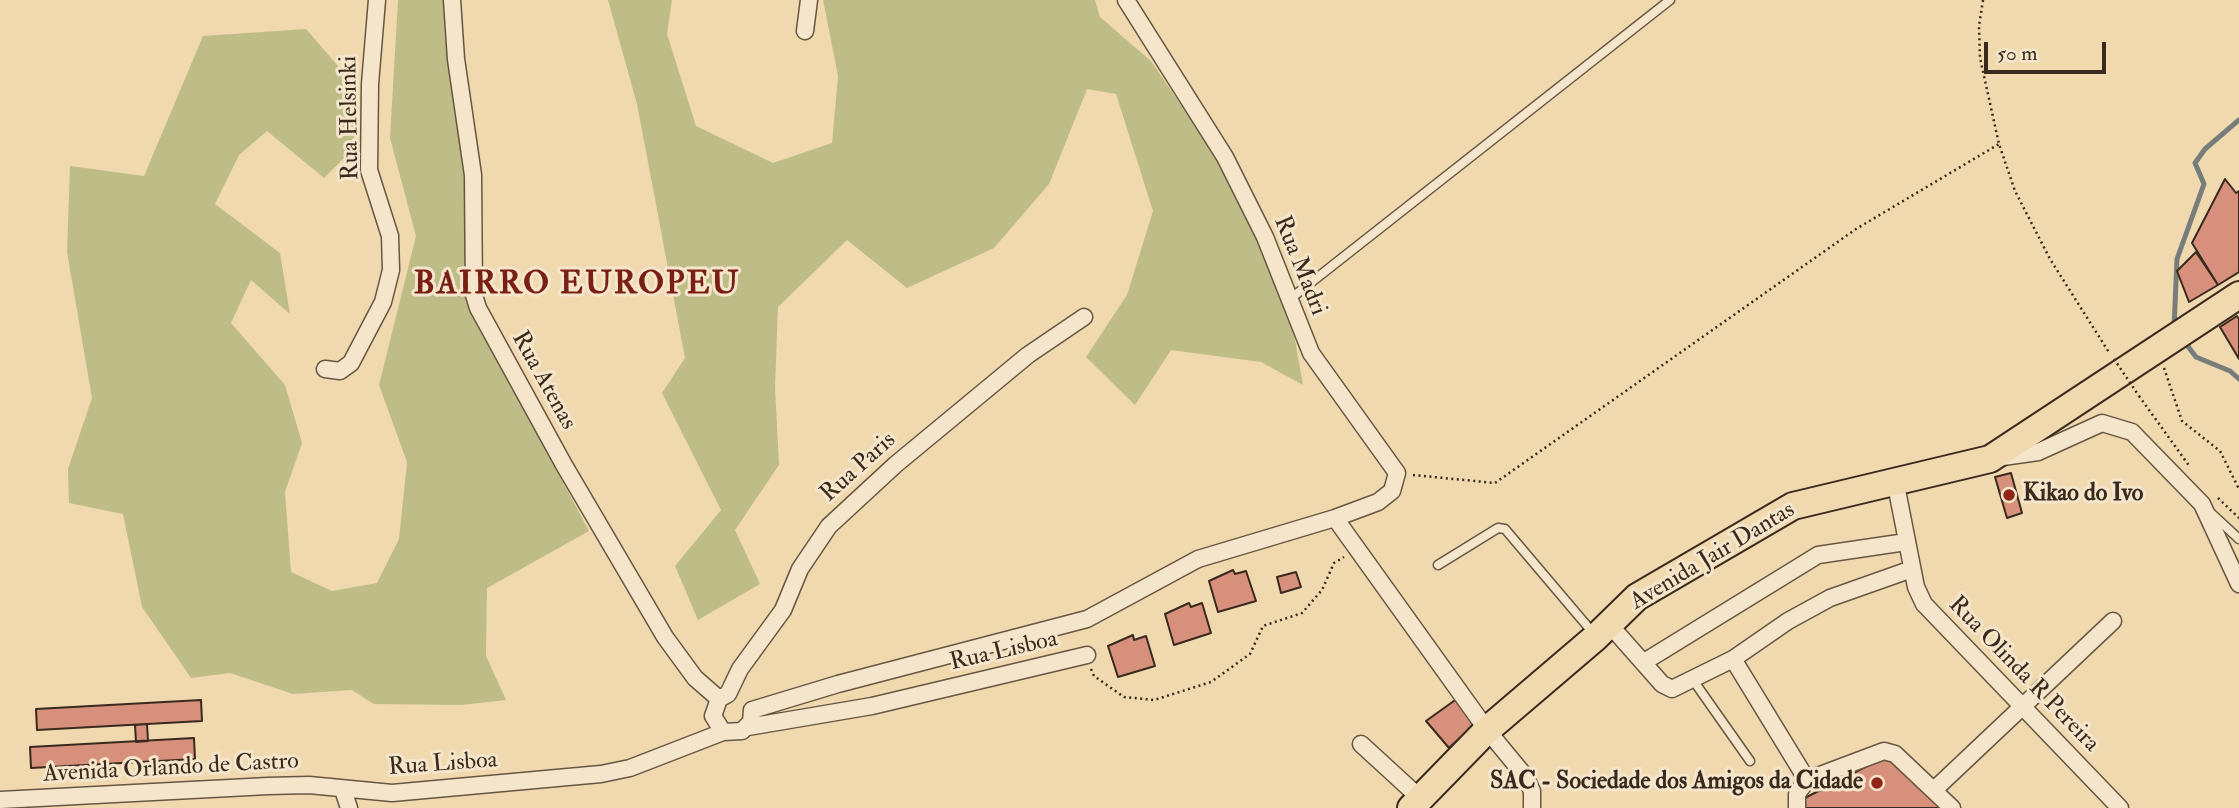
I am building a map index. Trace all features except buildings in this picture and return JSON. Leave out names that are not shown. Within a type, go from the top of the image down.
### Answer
[{"type":"main road","name":"Avenida Jair Dantas","points":[[1416,804],[1487,730],[1637,597],[1771,516],[1805,503],[1990,459],[2239,295]]},
{"type":"street","name":"Rua Helsinki","points":[[326,369],[340,371],[351,363],[383,302],[391,270],[390,236],[369,170],[370,84],[377,0]]},
{"type":"street","name":"Rua Atenas","points":[[452,0],[456,59],[472,175],[474,295],[478,309],[564,465],[665,637],[695,678],[724,696]]},
{"type":"street","points":[[805,31],[809,0]]},
{"type":"street","name":"Rua Madri","points":[[1126,0],[1225,157],[1265,237],[1311,353],[1396,473]]},
{"type":"street","name":"Rua Paris","points":[[724,696],[783,610],[800,569],[829,526],[874,483],[1018,364],[1084,317]]},
{"type":"street","name":"Avenida Jair Dantas","points":[[1990,459],[2038,452],[2102,423],[2132,432],[2208,499],[2239,584]]},
{"type":"street","points":[[1396,473],[1392,491],[1378,502],[1335,518],[1487,730],[1529,783],[1532,808]]},
{"type":"street","name":"Rua Olinda R Pereira","points":[[1895,480],[1912,569],[1924,604],[2020,707],[2120,808]]},
{"type":"street","name":"Rua Lisboa","points":[[752,710],[838,684],[1087,619],[1198,559],[1335,518]]},
{"type":"street","points":[[1644,662],[1818,555],[1906,542]]},
{"type":"street","points":[[1602,630],[1644,662],[1669,689],[1733,659],[1788,621],[1830,598],[1912,569]]},
{"type":"street","points":[[1934,790],[2113,621]]},
{"type":"street","name":"Rua Lisboa","points":[[343,790],[392,793],[601,774],[630,768],[723,732],[736,734],[748,727],[872,706],[1087,656]]},
{"type":"street","points":[[1733,659],[1807,780]]},
{"type":"street","points":[[723,732],[713,716],[724,696],[744,697],[752,710],[748,727]]},
{"type":"street","name":"Avenida Jair Dantas","points":[[1361,744],[1416,804]]},
{"type":"street","points":[[1797,808],[1797,794],[1807,780],[1885,751],[1895,754],[1952,808]]},
{"type":"street","name":"Avenida Orlando de Castro","points":[[0,800],[268,786],[309,785],[343,790]]},
{"type":"street","points":[[343,790],[349,808]]},
{"type":"lane","points":[[1290,299],[1671,0]]},
{"type":"lane","name":"Avenida Jair Dantas","points":[[2208,499],[2239,539]]},
{"type":"lane","points":[[1438,565],[1498,528],[1505,529],[1602,630]]},
{"type":"lane","points":[[1693,680],[1750,761]]},
{"type":"path","points":[[1983,0],[1979,26],[1980,58],[1999,144],[2030,223],[2113,359],[2196,475]]},
{"type":"path","points":[[1396,473],[1495,483],[1856,229],[1999,144]]},
{"type":"path","points":[[2157,348],[2182,421],[2220,451],[2239,489]]},
{"type":"path","points":[[2208,499],[2239,518]]},
{"type":"path","name":"Rua Lisboa","points":[[1087,656],[1094,676],[1124,697],[1154,700],[1211,682],[1250,654],[1263,626],[1302,613],[1322,590],[1334,563],[1357,548]]},
{"type":"shaded area","points":[[398,0],[452,0],[479,325],[589,531],[487,588],[486,656],[506,700],[461,705],[374,704],[352,690],[293,694],[230,673],[191,678],[142,607],[123,514],[69,503],[68,469],[92,398],[67,252],[70,166],[144,176],[203,36],[306,29],[356,87],[354,148],[324,178],[267,131],[239,155],[215,204],[280,253],[290,314],[251,280],[231,323],[285,385],[302,443],[285,492],[291,572],[332,591],[377,583],[399,539],[407,462],[379,385],[416,236],[390,138]]},
{"type":"shaded area","points":[[608,0],[672,0],[667,34],[696,126],[773,163],[832,143],[838,76],[823,0],[1095,0],[1100,17],[1151,61],[1227,173],[1292,323],[1303,385],[1261,362],[1171,350],[1135,405],[1086,357],[1127,295],[1153,211],[1116,94],[1087,89],[1049,184],[994,248],[907,288],[847,240],[778,307],[775,387],[779,465],[735,530],[760,584],[698,620],[675,566],[721,510],[662,393],[685,358],[637,104]]},
{"type":"waterway","points":[[2174,328],[2177,259],[2204,184],[2195,163],[2205,149],[2239,120]]},
{"type":"waterway","points":[[2184,341],[2196,357],[2230,371],[2239,379]]},
{"type":"place","name":"Kikao do Ivo","points":[[2009,495]]},
{"type":"place","name":"SAC - Sociedade dos Amigos da Cidade","points":[[1877,783]]},
{"type":"district","name":"BAIRRO EUROPEU","points":[[577,286]]}]
